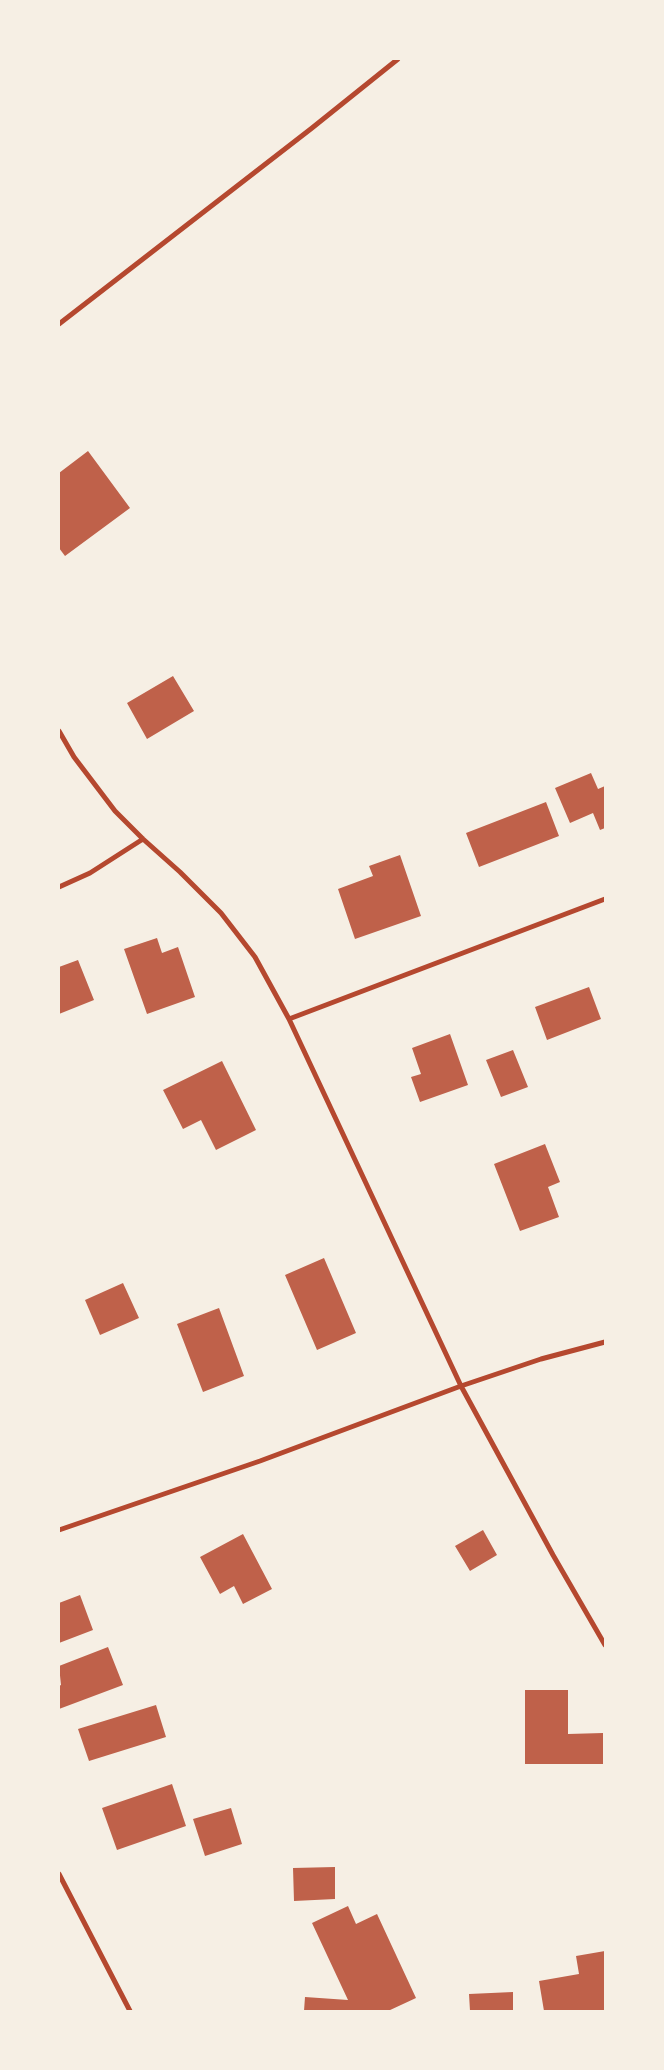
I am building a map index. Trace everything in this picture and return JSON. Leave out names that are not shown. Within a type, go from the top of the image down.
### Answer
[{"type":"street","points":[[59,324],[398,59]]},
{"type":"street","points":[[59,731],[74,757],[115,811],[221,913],[254,957],[289,1019],[461,1386],[553,1555],[605,1644]]},
{"type":"street","points":[[59,887],[90,873],[143,839]]},
{"type":"street","points":[[289,1019],[605,899]]},
{"type":"street","points":[[59,1530],[260,1461],[461,1386],[542,1359],[605,1342]]},
{"type":"street","points":[[59,1874],[130,2011]]},
{"type":"building","points":[[88,451],[130,508],[65,556],[59,548],[59,473]]},
{"type":"building","points":[[173,676],[194,711],[147,739],[127,703]]},
{"type":"building","points":[[591,773],[598,789],[605,786],[605,828],[600,830],[593,813],[570,823],[555,788]]},
{"type":"building","points":[[546,802],[559,836],[479,867],[466,833]]},
{"type":"building","points":[[400,855],[421,916],[355,939],[338,889],[373,876],[369,866]]},
{"type":"building","points":[[157,938],[162,953],[178,947],[195,997],[147,1014],[124,949]]},
{"type":"building","points":[[78,960],[94,1000],[59,1014],[59,967]]},
{"type":"building","points":[[589,987],[601,1019],[547,1040],[535,1007]]},
{"type":"building","points":[[450,1034],[468,1085],[420,1102],[411,1077],[421,1074],[412,1048]]},
{"type":"building","points":[[513,1050],[528,1087],[501,1097],[486,1060]]},
{"type":"building","points":[[222,1061],[256,1130],[216,1150],[201,1120],[183,1129],[163,1090]]},
{"type":"building","points":[[545,1144],[560,1182],[548,1187],[559,1217],[520,1231],[494,1164]]},
{"type":"building","points":[[324,1258],[356,1333],[317,1350],[285,1275]]},
{"type":"building","points":[[123,1283],[139,1318],[100,1335],[85,1300]]},
{"type":"building","points":[[219,1308],[244,1376],[203,1392],[177,1324]]},
{"type":"building","points":[[483,1530],[497,1555],[470,1571],[455,1546]]},
{"type":"building","points":[[243,1534],[272,1589],[243,1604],[234,1586],[220,1594],[200,1557]]},
{"type":"building","points":[[80,1595],[93,1630],[59,1643],[59,1603]]},
{"type":"building","points":[[108,1647],[123,1685],[59,1709],[59,1686],[61,1685],[59,1666]]},
{"type":"building","points":[[525,1690],[568,1690],[568,1734],[603,1733],[603,1764],[525,1764]]},
{"type":"building","points":[[156,1705],[166,1737],[89,1761],[78,1729]]},
{"type":"building","points":[[172,1784],[186,1826],[117,1850],[102,1808]]},
{"type":"building","points":[[231,1808],[242,1844],[205,1856],[193,1819]]},
{"type":"building","points":[[335,1867],[335,1899],[294,1901],[293,1868]]},
{"type":"building","points":[[348,1906],[356,1924],[377,1914],[416,1998],[388,2011],[304,2011],[305,1997],[348,2000],[312,1923]]},
{"type":"building","points":[[605,1951],[605,2011],[544,2011],[539,1981],[579,1974],[576,1956]]},
{"type":"building","points":[[513,1992],[513,2011],[470,2011],[469,1994]]}]
